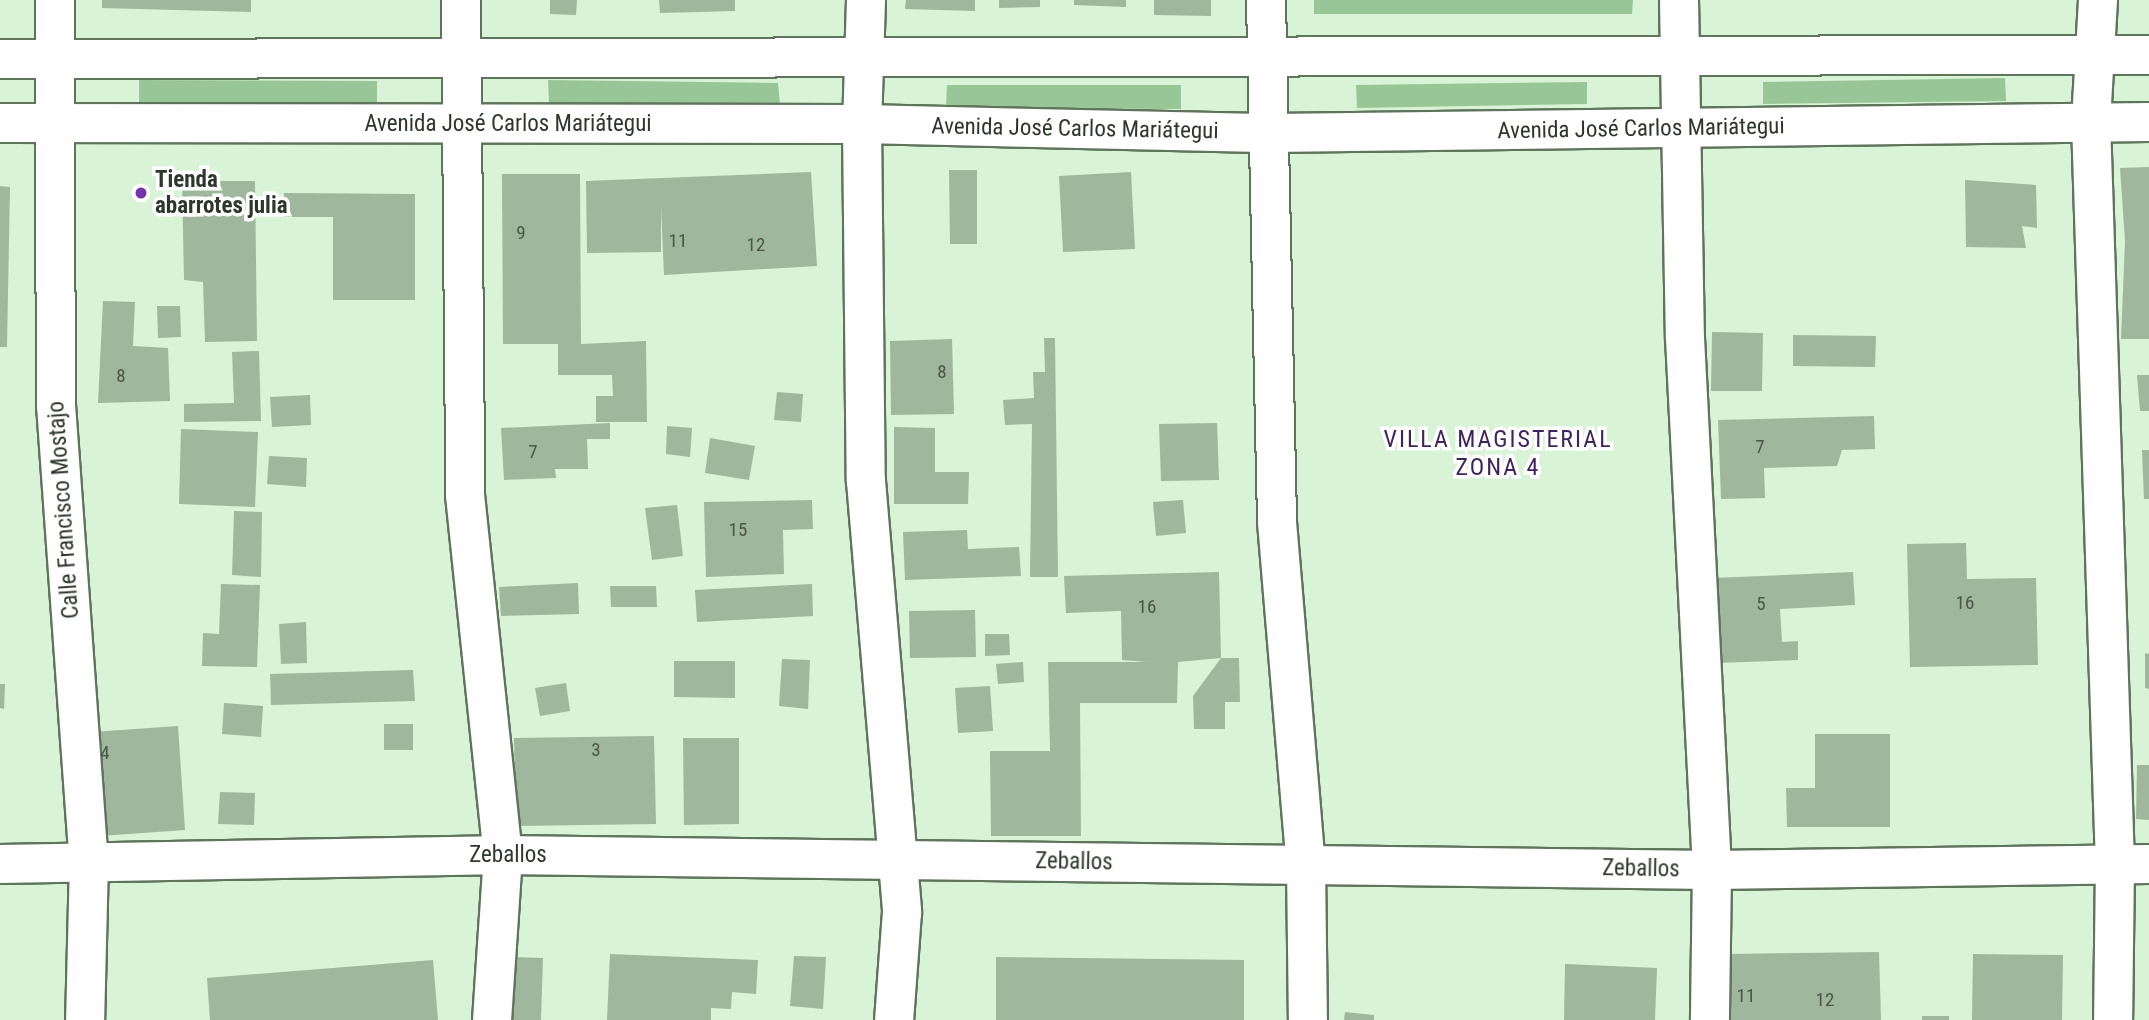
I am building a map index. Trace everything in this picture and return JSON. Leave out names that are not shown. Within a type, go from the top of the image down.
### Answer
[{"type":"street","name":"Calle Francisco Mostajo","points":[[55,0],[56,405],[89,861],[85,1020]]},
{"type":"street","points":[[461,0],[458,124],[465,495],[503,855],[492,1020]]},
{"type":"street","points":[[866,0],[862,124],[866,481],[902,912],[894,1020]]},
{"type":"street","points":[[1266,0],[1264,57],[1272,133],[1277,522],[1306,864],[1308,1020]]},
{"type":"street","points":[[1679,0],[1678,57],[1684,128],[1685,338],[1712,870],[1710,1020]]},
{"type":"street","points":[[2098,0],[2099,54],[2091,122],[2132,864],[2113,1020]]},
{"type":"street","points":[[0,59],[461,55],[865,59],[2149,55]]},
{"type":"street","name":"Avenida José Carlos Mariátegui","points":[[0,123],[862,124],[1272,133],[2149,122]]},
{"type":"street","name":"Zeballos","points":[[0,863],[503,855],[1712,870],[2132,864]]},
{"type":"green space","points":[[1314,0],[1633,0],[1632,14],[1314,14]]},
{"type":"green space","points":[[2005,78],[2006,101],[1763,104],[1763,82]]},
{"type":"green space","points":[[139,80],[377,81],[377,106],[139,105]]},
{"type":"green space","points":[[548,80],[778,83],[780,105],[549,104]]},
{"type":"green space","points":[[1587,82],[1587,104],[1357,108],[1356,85]]},
{"type":"green space","points":[[947,85],[1181,85],[1181,109],[946,108]]},
{"type":"building","points":[[102,0],[251,0],[251,12],[102,8]]},
{"type":"building","points":[[550,0],[577,0],[576,15],[550,14]]},
{"type":"building","points":[[659,0],[735,0],[735,11],[660,13]]},
{"type":"building","points":[[906,0],[975,0],[975,11],[905,9]]},
{"type":"building","points":[[999,0],[1040,0],[1040,7],[999,8]]},
{"type":"building","points":[[1074,0],[1126,0],[1126,7],[1074,5]]},
{"type":"building","points":[[1154,0],[1211,0],[1211,16],[1154,15]]},
{"type":"building","points":[[2149,167],[2149,339],[2121,339],[2125,241],[2120,168]]},
{"type":"building","points":[[949,170],[977,170],[977,244],[950,244]]},
{"type":"building","points":[[811,172],[817,266],[664,275],[661,207],[661,252],[587,253],[586,181]]},
{"type":"building","points":[[1131,172],[1135,249],[1063,252],[1059,176]]},
{"type":"building","points":[[502,174],[580,174],[581,344],[646,341],[647,422],[596,422],[596,396],[613,396],[612,375],[558,375],[558,344],[503,344]]},
{"type":"building","points":[[1965,180],[2036,185],[2037,228],[2022,226],[2026,248],[1966,247]]},
{"type":"building","points":[[182,181],[255,181],[257,341],[205,342],[203,282],[184,280]]},
{"type":"building","points":[[0,186],[10,187],[7,347],[0,347]]},
{"type":"building","points":[[284,193],[415,194],[415,300],[333,300],[333,217],[284,217]]},
{"type":"building","points":[[103,301],[135,302],[133,346],[168,348],[170,401],[98,403]]},
{"type":"building","points":[[157,306],[180,306],[181,337],[158,338]]},
{"type":"building","points":[[1712,332],[1763,333],[1762,391],[1711,391]]},
{"type":"building","points":[[1793,335],[1876,336],[1875,367],[1793,366]]},
{"type":"building","points":[[1044,338],[1055,338],[1058,577],[1030,577],[1032,424],[1005,425],[1003,400],[1034,398],[1033,372],[1045,372]]},
{"type":"building","points":[[952,339],[954,414],[891,415],[890,341]]},
{"type":"building","points":[[259,351],[261,421],[184,422],[184,404],[234,403],[232,352]]},
{"type":"building","points":[[2137,375],[2149,375],[2149,411],[2140,411]]},
{"type":"building","points":[[777,392],[803,394],[801,422],[774,420]]},
{"type":"building","points":[[310,395],[311,425],[272,427],[270,397]]},
{"type":"building","points":[[1874,416],[1875,449],[1842,450],[1837,466],[1764,468],[1765,498],[1721,499],[1718,420]]},
{"type":"building","points":[[610,423],[610,439],[587,439],[588,469],[555,469],[556,478],[504,480],[501,428]]},
{"type":"building","points":[[1217,423],[1219,480],[1161,481],[1159,424]]},
{"type":"building","points":[[667,426],[692,428],[690,457],[666,454]]},
{"type":"building","points":[[894,427],[935,428],[935,472],[969,472],[968,504],[894,504]]},
{"type":"building","points":[[181,429],[258,432],[255,507],[179,504]]},
{"type":"building","points":[[710,438],[755,446],[749,480],[705,473]]},
{"type":"building","points":[[2142,450],[2149,450],[2149,499],[2144,499]]},
{"type":"building","points":[[269,456],[307,458],[306,487],[267,484]]},
{"type":"building","points":[[812,500],[813,529],[783,530],[784,574],[706,577],[704,502]]},
{"type":"building","points":[[1183,500],[1186,533],[1156,536],[1153,502]]},
{"type":"building","points":[[677,505],[683,556],[652,560],[645,508]]},
{"type":"building","points":[[234,511],[262,512],[261,577],[232,575]]},
{"type":"building","points":[[967,530],[968,549],[1019,547],[1021,576],[905,580],[903,532]]},
{"type":"building","points":[[1966,543],[1967,579],[2036,578],[2038,665],[1910,667],[1907,544]]},
{"type":"building","points":[[1219,572],[1221,658],[1178,662],[1177,703],[1080,703],[1081,836],[991,836],[990,751],[1050,751],[1048,662],[1146,662],[1122,660],[1121,611],[1066,613],[1064,576]]},
{"type":"building","points":[[1853,572],[1855,605],[1780,609],[1782,642],[1798,641],[1798,660],[1717,663],[1713,578]]},
{"type":"building","points":[[578,583],[579,614],[501,616],[499,587]]},
{"type":"building","points":[[221,584],[260,585],[257,667],[202,666],[203,633],[219,634]]},
{"type":"building","points":[[812,584],[813,616],[697,622],[695,590]]},
{"type":"building","points":[[610,586],[656,586],[657,607],[611,607]]},
{"type":"building","points":[[975,610],[976,657],[910,658],[909,611]]},
{"type":"building","points":[[306,622],[307,663],[281,664],[279,624]]},
{"type":"building","points":[[985,634],[1009,634],[1010,655],[985,656]]},
{"type":"building","points":[[2145,653],[2149,654],[2149,689],[2145,688]]},
{"type":"building","points":[[1221,658],[1239,658],[1240,702],[1225,702],[1225,729],[1194,729],[1193,696]]},
{"type":"building","points":[[782,659],[810,660],[808,709],[779,706]]},
{"type":"building","points":[[674,661],[735,661],[735,698],[674,697]]},
{"type":"building","points":[[1023,662],[1024,682],[998,684],[996,664]]},
{"type":"building","points":[[413,670],[415,701],[271,705],[270,674]]},
{"type":"building","points":[[566,683],[570,711],[540,716],[535,688]]},
{"type":"building","points":[[0,684],[5,684],[4,709],[0,708]]},
{"type":"building","points":[[990,686],[993,731],[958,733],[955,688]]},
{"type":"building","points":[[224,703],[263,706],[261,737],[222,734]]},
{"type":"building","points":[[384,724],[413,724],[413,750],[384,750]]},
{"type":"building","points":[[178,726],[185,830],[100,836],[92,732]]},
{"type":"building","points":[[1815,734],[1890,734],[1890,827],[1787,827],[1786,788],[1815,788]]},
{"type":"building","points":[[654,736],[656,824],[516,826],[514,738]]},
{"type":"building","points":[[683,738],[739,738],[739,824],[684,825]]},
{"type":"building","points":[[2137,765],[2149,765],[2149,820],[2136,819]]},
{"type":"building","points":[[220,792],[255,793],[254,825],[218,824]]},
{"type":"building","points":[[1879,952],[1881,1020],[1727,1020],[1727,954]]},
{"type":"building","points":[[610,954],[758,960],[756,994],[732,992],[731,1009],[711,1008],[711,1020],[607,1020]]},
{"type":"building","points":[[1973,954],[2063,955],[2062,1020],[1972,1020]]},
{"type":"building","points":[[794,956],[826,957],[823,1009],[790,1006]]},
{"type":"building","points":[[511,957],[543,958],[541,1020],[510,1020]]},
{"type":"building","points":[[996,957],[1244,960],[1244,1020],[996,1020]]},
{"type":"building","points":[[433,960],[438,1020],[210,1020],[207,978]]},
{"type":"building","points":[[1565,964],[1657,968],[1655,1020],[1564,1020]]},
{"type":"building","points":[[1345,1012],[1374,1015],[1374,1020],[1344,1020]]},
{"type":"building","points":[[1922,1016],[1949,1016],[1949,1020],[1922,1020]]},
{"type":"place","name":"Tienda abarrotes julia","points":[[141,193]]},
{"type":"district","name":"VILLA MAGISTERIAL ZONA 4","points":[[1498,454]]}]
